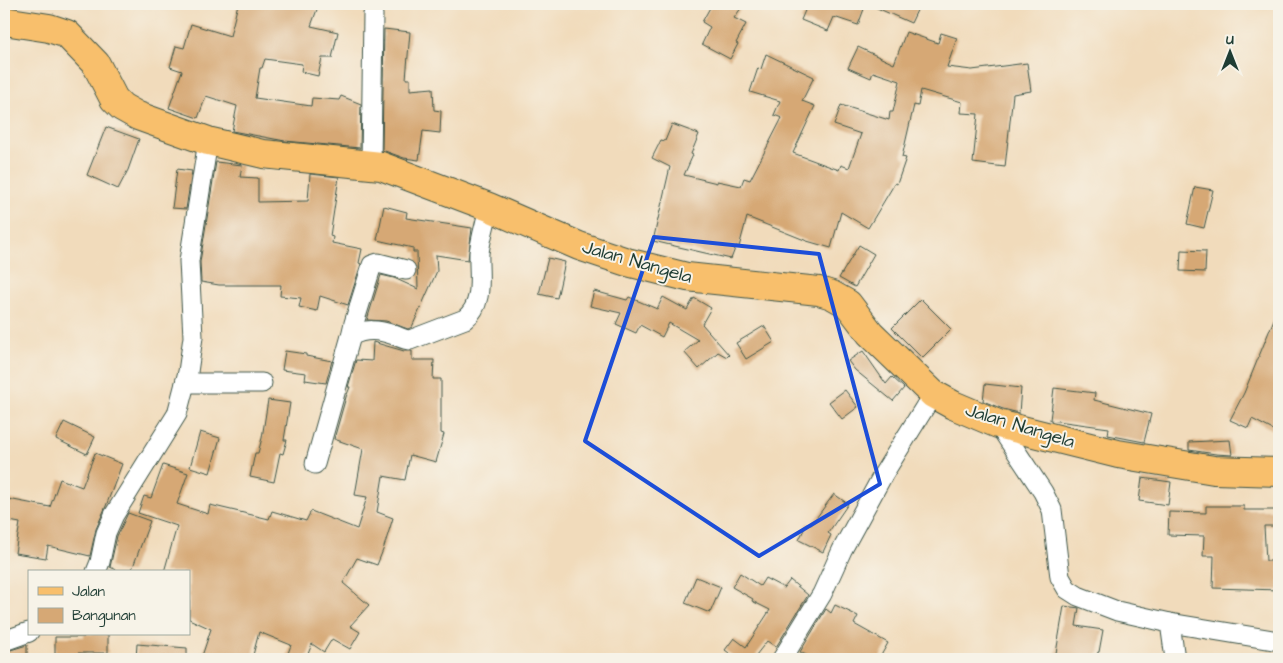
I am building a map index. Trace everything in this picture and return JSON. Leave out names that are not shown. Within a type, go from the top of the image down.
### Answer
[{"type":"main road","name":"Jalan Nangela","points":[[4,21],[49,28],[66,34],[96,64],[114,99],[122,107],[138,116],[208,142],[263,154],[371,164],[401,173],[489,207],[579,246],[687,278],[819,291],[832,295],[848,304],[870,333],[933,394],[953,405],[998,424],[1118,454],[1214,470],[1279,472]]},
{"type":"street","points":[[371,164],[373,14]]},
{"type":"street","points":[[97,570],[110,525],[177,414],[185,383],[193,337],[188,262],[208,142]]},
{"type":"street","points":[[351,336],[368,330],[410,340],[465,319],[470,315],[479,294],[480,246],[489,207]]},
{"type":"street","points":[[315,464],[372,265],[378,263],[406,270]]},
{"type":"street","points":[[185,383],[262,383]]},
{"type":"street","points":[[782,659],[822,594],[842,550],[884,473],[933,394]]},
{"type":"street","points":[[998,424],[1052,510],[1060,577],[1067,589],[1078,596],[1117,611],[1170,623],[1279,641]]},
{"type":"street","points":[[1170,623],[1175,659]]},
{"type":"street","points":[[4,642],[28,632]]},
{"type":"highlighted area","points":[[654,237],[819,254],[880,484],[759,556],[585,441]]},
{"type":"building","points":[[238,4],[319,4],[311,26],[338,32],[332,58],[322,58],[318,76],[301,72],[302,64],[265,59],[262,68],[260,68],[255,98],[311,106],[312,98],[339,100],[341,96],[361,104],[360,148],[285,141],[232,131],[237,106],[206,96],[198,118],[169,108],[182,71],[170,67],[176,46],[184,48],[191,24],[230,36]]},
{"type":"building","points":[[712,4],[744,4],[734,18],[746,24],[730,59],[702,44],[710,27],[702,22]]},
{"type":"building","points":[[803,4],[846,4],[864,9],[858,25],[834,17],[828,31],[801,20],[806,8]]},
{"type":"building","points":[[868,4],[920,4],[911,23]]},
{"type":"building","points":[[384,29],[410,32],[406,79],[410,79],[410,90],[433,88],[434,110],[441,111],[440,133],[423,131],[419,160],[404,158],[382,150]]},
{"type":"building","points":[[906,32],[938,43],[941,33],[957,38],[947,67],[972,70],[1027,63],[1031,91],[1013,94],[1005,167],[973,163],[978,114],[961,113],[962,102],[921,90],[918,106],[914,105],[902,157],[906,158],[897,184],[895,183],[868,228],[841,212],[831,248],[807,241],[747,217],[739,247],[736,246],[731,259],[653,241],[670,167],[652,158],[661,140],[665,141],[672,124],[699,134],[691,154],[693,155],[684,175],[717,183],[717,181],[741,186],[744,178],[750,180],[782,118],[774,115],[780,101],[750,92],[758,68],[761,69],[766,54],[814,77],[802,101],[815,106],[793,153],[839,170],[841,165],[849,168],[861,134],[834,125],[841,105],[889,120],[890,112],[893,112],[900,81],[873,72],[871,78],[848,68],[858,47],[894,64]]},
{"type":"building","points":[[106,127],[139,139],[128,170],[118,189],[87,175]]},
{"type":"building","points":[[216,162],[242,165],[240,177],[258,178],[258,202],[308,201],[310,174],[339,177],[330,236],[333,237],[332,243],[362,249],[359,263],[361,264],[348,305],[320,296],[317,311],[299,307],[301,298],[280,296],[281,285],[219,285],[201,282],[200,262]]},
{"type":"building","points":[[177,169],[192,171],[186,209],[172,208]]},
{"type":"building","points":[[1195,187],[1213,190],[1204,228],[1187,224]]},
{"type":"building","points":[[384,206],[407,212],[406,218],[472,228],[468,260],[436,255],[437,271],[412,327],[408,329],[386,321],[367,320],[381,275],[394,278],[418,289],[417,252],[413,252],[413,248],[377,240]]},
{"type":"building","points":[[859,245],[874,254],[855,287],[839,278]]},
{"type":"building","points":[[1181,250],[1206,251],[1205,272],[1180,271]]},
{"type":"building","points":[[548,258],[565,262],[557,298],[539,294]]},
{"type":"building","points":[[594,291],[627,300],[629,297],[657,309],[663,297],[687,310],[694,298],[711,308],[702,324],[729,355],[727,357],[718,352],[699,369],[684,352],[698,340],[669,323],[662,337],[640,325],[636,333],[616,324],[621,313],[590,306]]},
{"type":"building","points":[[921,299],[951,329],[922,358],[892,328]]},
{"type":"building","points":[[1277,312],[1279,418],[1273,430],[1252,419],[1248,428],[1230,420],[1244,393]]},
{"type":"building","points":[[764,326],[774,342],[746,359],[736,343]]},
{"type":"building","points":[[373,342],[404,351],[412,351],[412,360],[434,360],[433,379],[441,379],[441,433],[444,434],[436,462],[410,455],[405,480],[383,476],[377,512],[393,518],[383,550],[377,565],[357,558],[343,583],[369,605],[350,626],[360,632],[350,649],[332,639],[324,652],[312,644],[306,659],[286,659],[291,645],[259,632],[252,659],[201,659],[211,629],[190,619],[190,570],[165,570],[177,526],[138,513],[144,496],[151,498],[163,465],[188,473],[177,504],[208,514],[210,505],[269,519],[272,511],[306,521],[311,511],[357,529],[367,497],[355,495],[363,449],[334,439],[356,360],[372,361]]},
{"type":"building","points":[[285,351],[332,361],[326,383],[305,380],[306,373],[282,370]]},
{"type":"building","points":[[863,351],[886,384],[892,377],[904,388],[893,401],[855,370],[848,361]]},
{"type":"building","points":[[985,384],[1021,388],[1019,413],[983,401]]},
{"type":"building","points":[[1054,388],[1095,393],[1094,400],[1151,414],[1144,442],[1108,435],[1109,428],[1050,420]]},
{"type":"building","points":[[845,390],[858,407],[842,419],[829,402]]},
{"type":"building","points":[[268,400],[290,403],[284,440],[287,440],[283,454],[280,453],[274,482],[250,477],[255,453],[258,453],[262,438]]},
{"type":"building","points":[[64,422],[95,437],[87,454],[56,439]]},
{"type":"building","points":[[200,432],[220,438],[210,473],[190,467]]},
{"type":"building","points":[[1230,440],[1232,455],[1189,450],[1189,442]]},
{"type":"building","points":[[95,453],[122,464],[96,529],[90,556],[48,546],[46,558],[15,553],[20,523],[4,520],[8,499],[50,507],[60,479],[82,487]]},
{"type":"building","points":[[1142,478],[1171,482],[1168,505],[1139,501]]},
{"type":"building","points":[[834,494],[848,504],[828,533],[831,535],[823,552],[799,540],[807,523],[811,525]]},
{"type":"building","points":[[1206,506],[1244,506],[1244,510],[1277,510],[1277,526],[1264,526],[1266,561],[1279,561],[1279,590],[1213,588],[1214,556],[1203,556],[1204,536],[1168,535],[1169,512],[1206,513]]},
{"type":"building","points":[[128,513],[150,521],[132,570],[117,570],[110,567],[117,536]]},
{"type":"building","points":[[740,573],[760,586],[765,578],[784,588],[790,580],[808,595],[776,647],[767,641],[756,655],[761,659],[737,659],[725,650],[734,638],[746,647],[770,610],[752,601],[753,599],[732,587]]},
{"type":"building","points":[[696,577],[721,587],[710,613],[685,603]]},
{"type":"building","points":[[835,605],[858,616],[854,624],[888,643],[879,659],[814,659],[800,652],[826,609],[831,613]]},
{"type":"building","points":[[1064,606],[1079,608],[1076,626],[1103,630],[1096,659],[1055,659]]},
{"type":"building","points":[[108,636],[108,653],[78,653],[78,659],[55,659],[55,637]]},
{"type":"building","points":[[137,644],[187,648],[187,659],[136,659]]},
{"type":"building","points":[[27,645],[27,659],[4,659],[4,652]]}]
